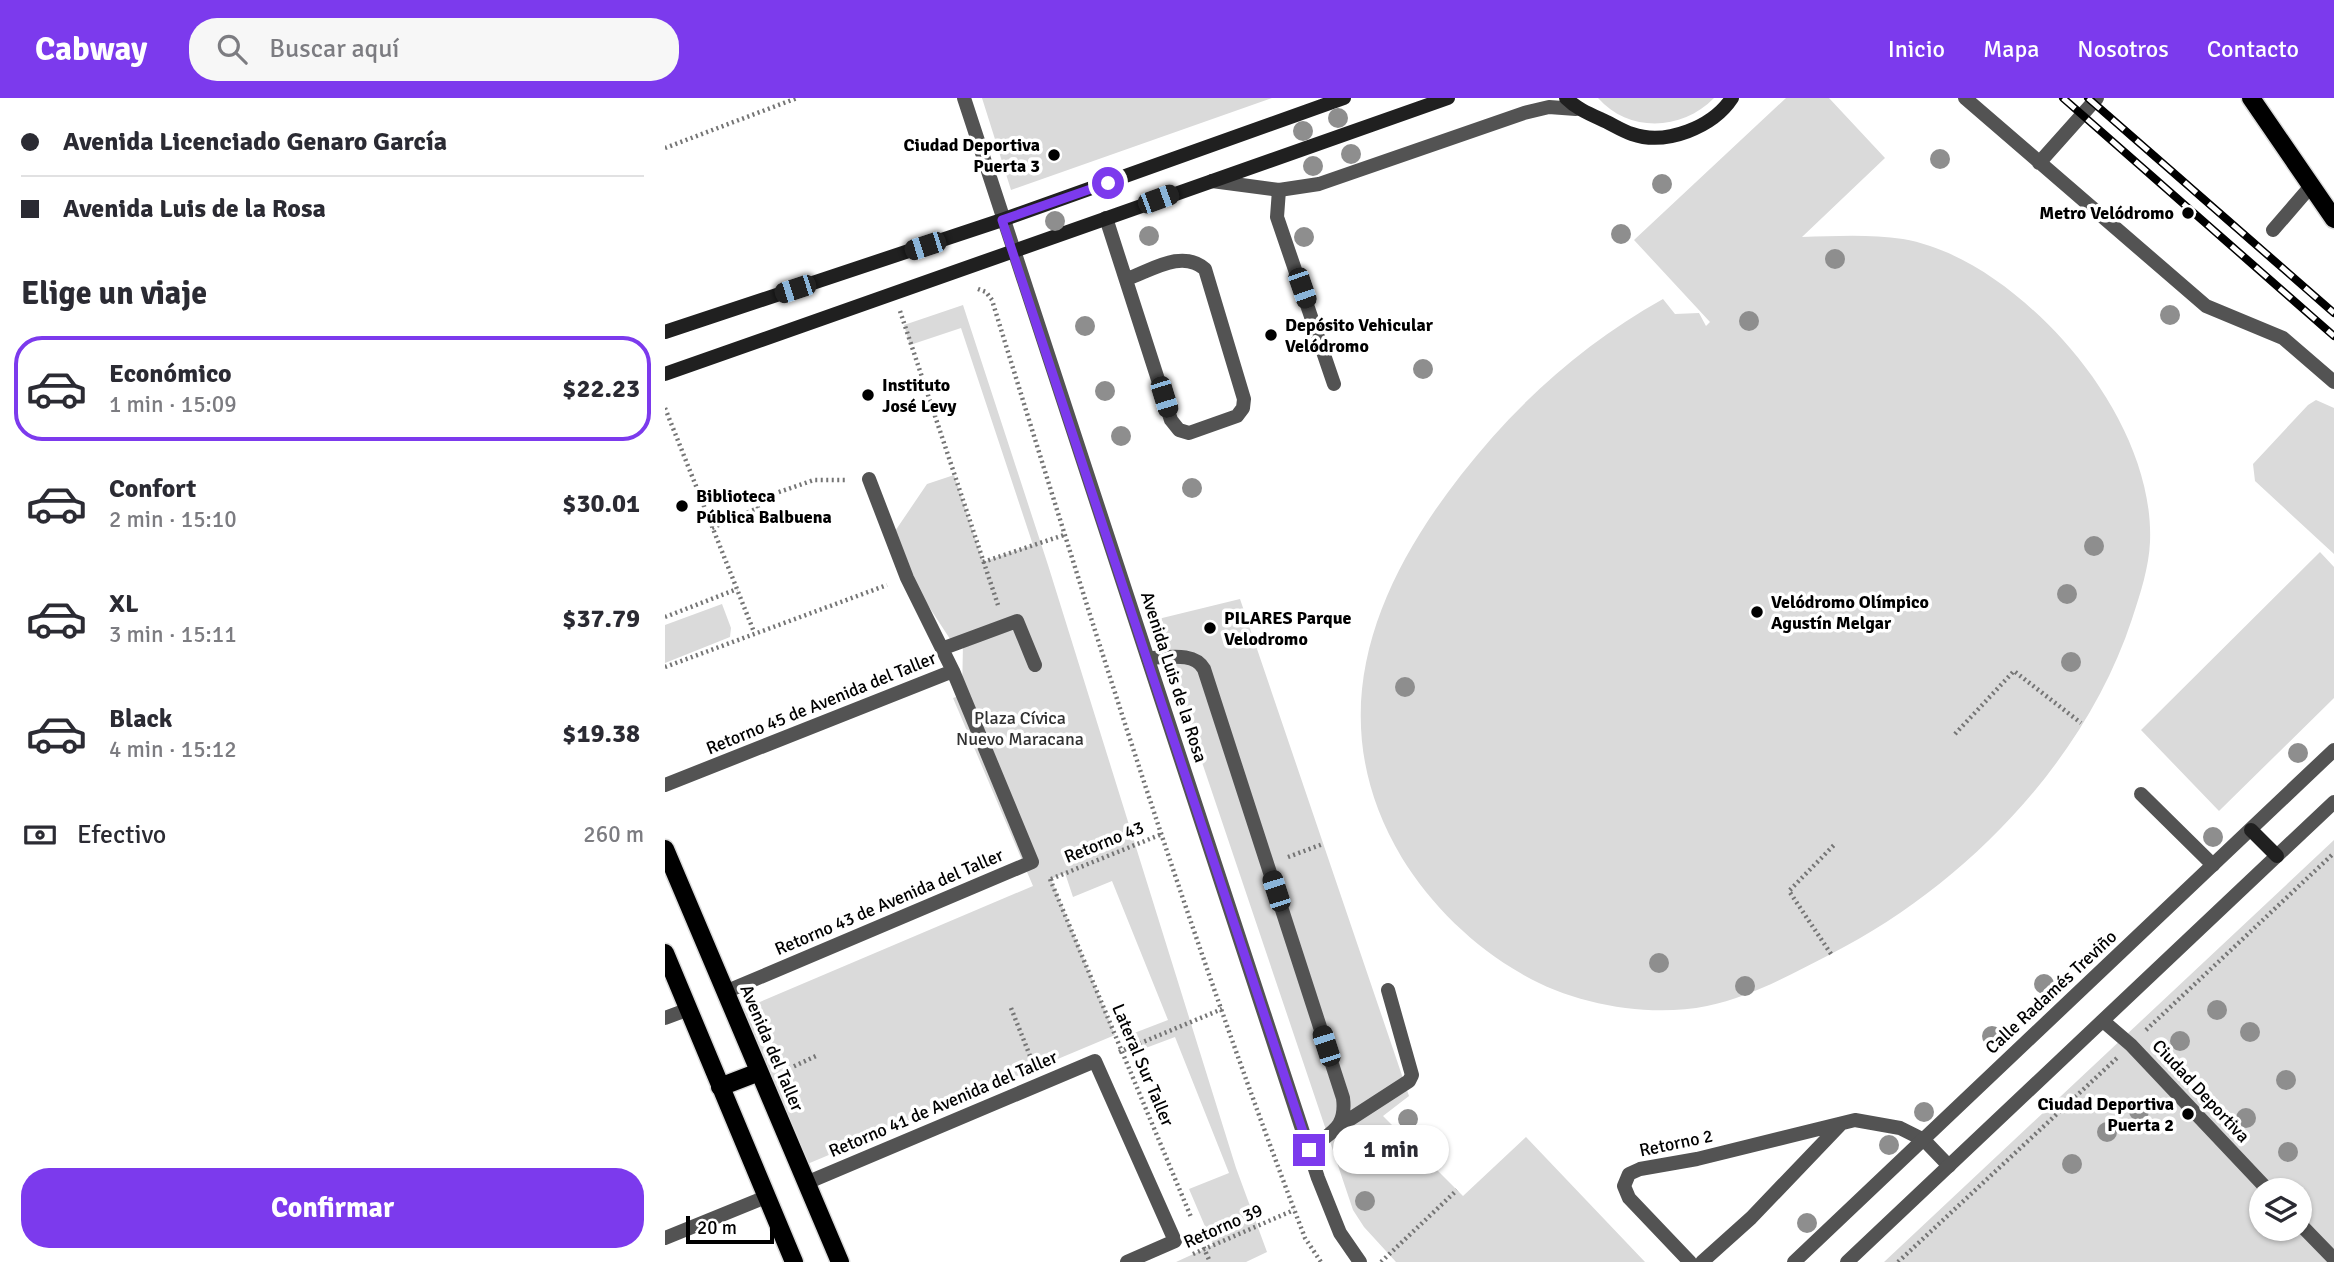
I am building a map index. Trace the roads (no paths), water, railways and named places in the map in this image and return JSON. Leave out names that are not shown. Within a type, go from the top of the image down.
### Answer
[{"type":"main road","points":[[2251,98],[2334,219]]},
{"type":"main road","name":"Avenida del Taller","points":[[665,849],[840,1262]]},
{"type":"main road","points":[[665,953],[794,1262]]},
{"type":"main road","points":[[720,1087],[761,1077]]},
{"type":"street","name":"Avenida Luis de la Rosa","points":[[964,98],[1332,1218],[1360,1262]]},
{"type":"street","points":[[665,332],[1002,220],[1344,98]]},
{"type":"street","points":[[665,374],[1448,98]]},
{"type":"street","points":[[1210,181],[1279,190],[1319,184],[1524,113],[1571,103],[1633,135],[1680,134],[1716,117],[1732,98]]},
{"type":"street","points":[[1965,98],[2206,306],[2283,338],[2334,383]]},
{"type":"street","points":[[2039,163],[2097,98]]},
{"type":"street","points":[[2273,230],[2311,186]]},
{"type":"street","points":[[1279,190],[1277,217],[1335,384]]},
{"type":"street","points":[[1106,218],[1171,420],[1179,430],[1189,433],[1237,416],[1244,399],[1205,269],[1195,260],[1183,258],[1127,279]]},
{"type":"street","name":"Retorno 45 de Avenida del Taller","points":[[665,785],[953,671],[944,648],[907,578],[870,479]]},
{"type":"street","points":[[944,648],[1017,621],[1035,665]]},
{"type":"street","points":[[1148,658],[1188,657],[1201,663],[1343,1098],[1345,1112],[1341,1125]]},
{"type":"street","name":"Retorno 43 de Avenida del Taller","points":[[725,992],[1033,863],[953,671]]},
{"type":"street","name":"Calle Radamés Treviño","points":[[1794,1262],[2334,750]]},
{"type":"street","points":[[2141,794],[2213,865]]},
{"type":"street","points":[[1847,1262],[2334,802]]},
{"type":"street","points":[[2251,830],[2277,856]]},
{"type":"street","points":[[1309,1150],[1341,1125],[1409,1081],[1412,1075],[1388,990]]},
{"type":"street","points":[[665,1018],[689,1009]]},
{"type":"street","name":"Ciudad Deportiva","points":[[2103,1021],[2131,1045],[2257,1178]]},
{"type":"street","name":"Retorno 41 de Avenida del Taller","points":[[806,1183],[1095,1061],[1175,1241],[1128,1262]]},
{"type":"street","name":"Retorno 2","points":[[1690,1262],[1629,1198],[1624,1186],[1629,1174],[1640,1169],[1697,1159],[1855,1120],[1893,1125],[1924,1140]]},
{"type":"street","points":[[1702,1262],[1751,1218],[1842,1123]]},
{"type":"street","points":[[1924,1140],[1948,1166]]},
{"type":"street","points":[[665,1238],[766,1197]]},
{"type":"street","points":[[2312,1236],[2334,1259]]},
{"type":"railway","points":[[2063,98],[2334,336]]},
{"type":"railway","points":[[2088,98],[2334,313]]},
{"type":"place","name":"Ciudad Deportiva Puerta 3","points":[[1054,155]]},
{"type":"place","name":"Metro Velódromo","points":[[2188,213]]},
{"type":"place","name":"Depósito Vehicular Velódromo","points":[[1271,335]]},
{"type":"place","name":"Instituto José Levy","points":[[868,395]]},
{"type":"place","name":"Biblioteca Pública Balbuena","points":[[682,506]]},
{"type":"place","name":"Velódromo Olímpico Agustín Melgar","points":[[1757,612]]},
{"type":"place","name":"PILARES Parque Velodromo","points":[[1210,628]]},
{"type":"place","name":"Ciudad Deportiva Puerta 2","points":[[2188,1114]]},
{"type":"park label","name":"Plaza Cívica Nuevo Maracana","points":[[1020,728]]}]
